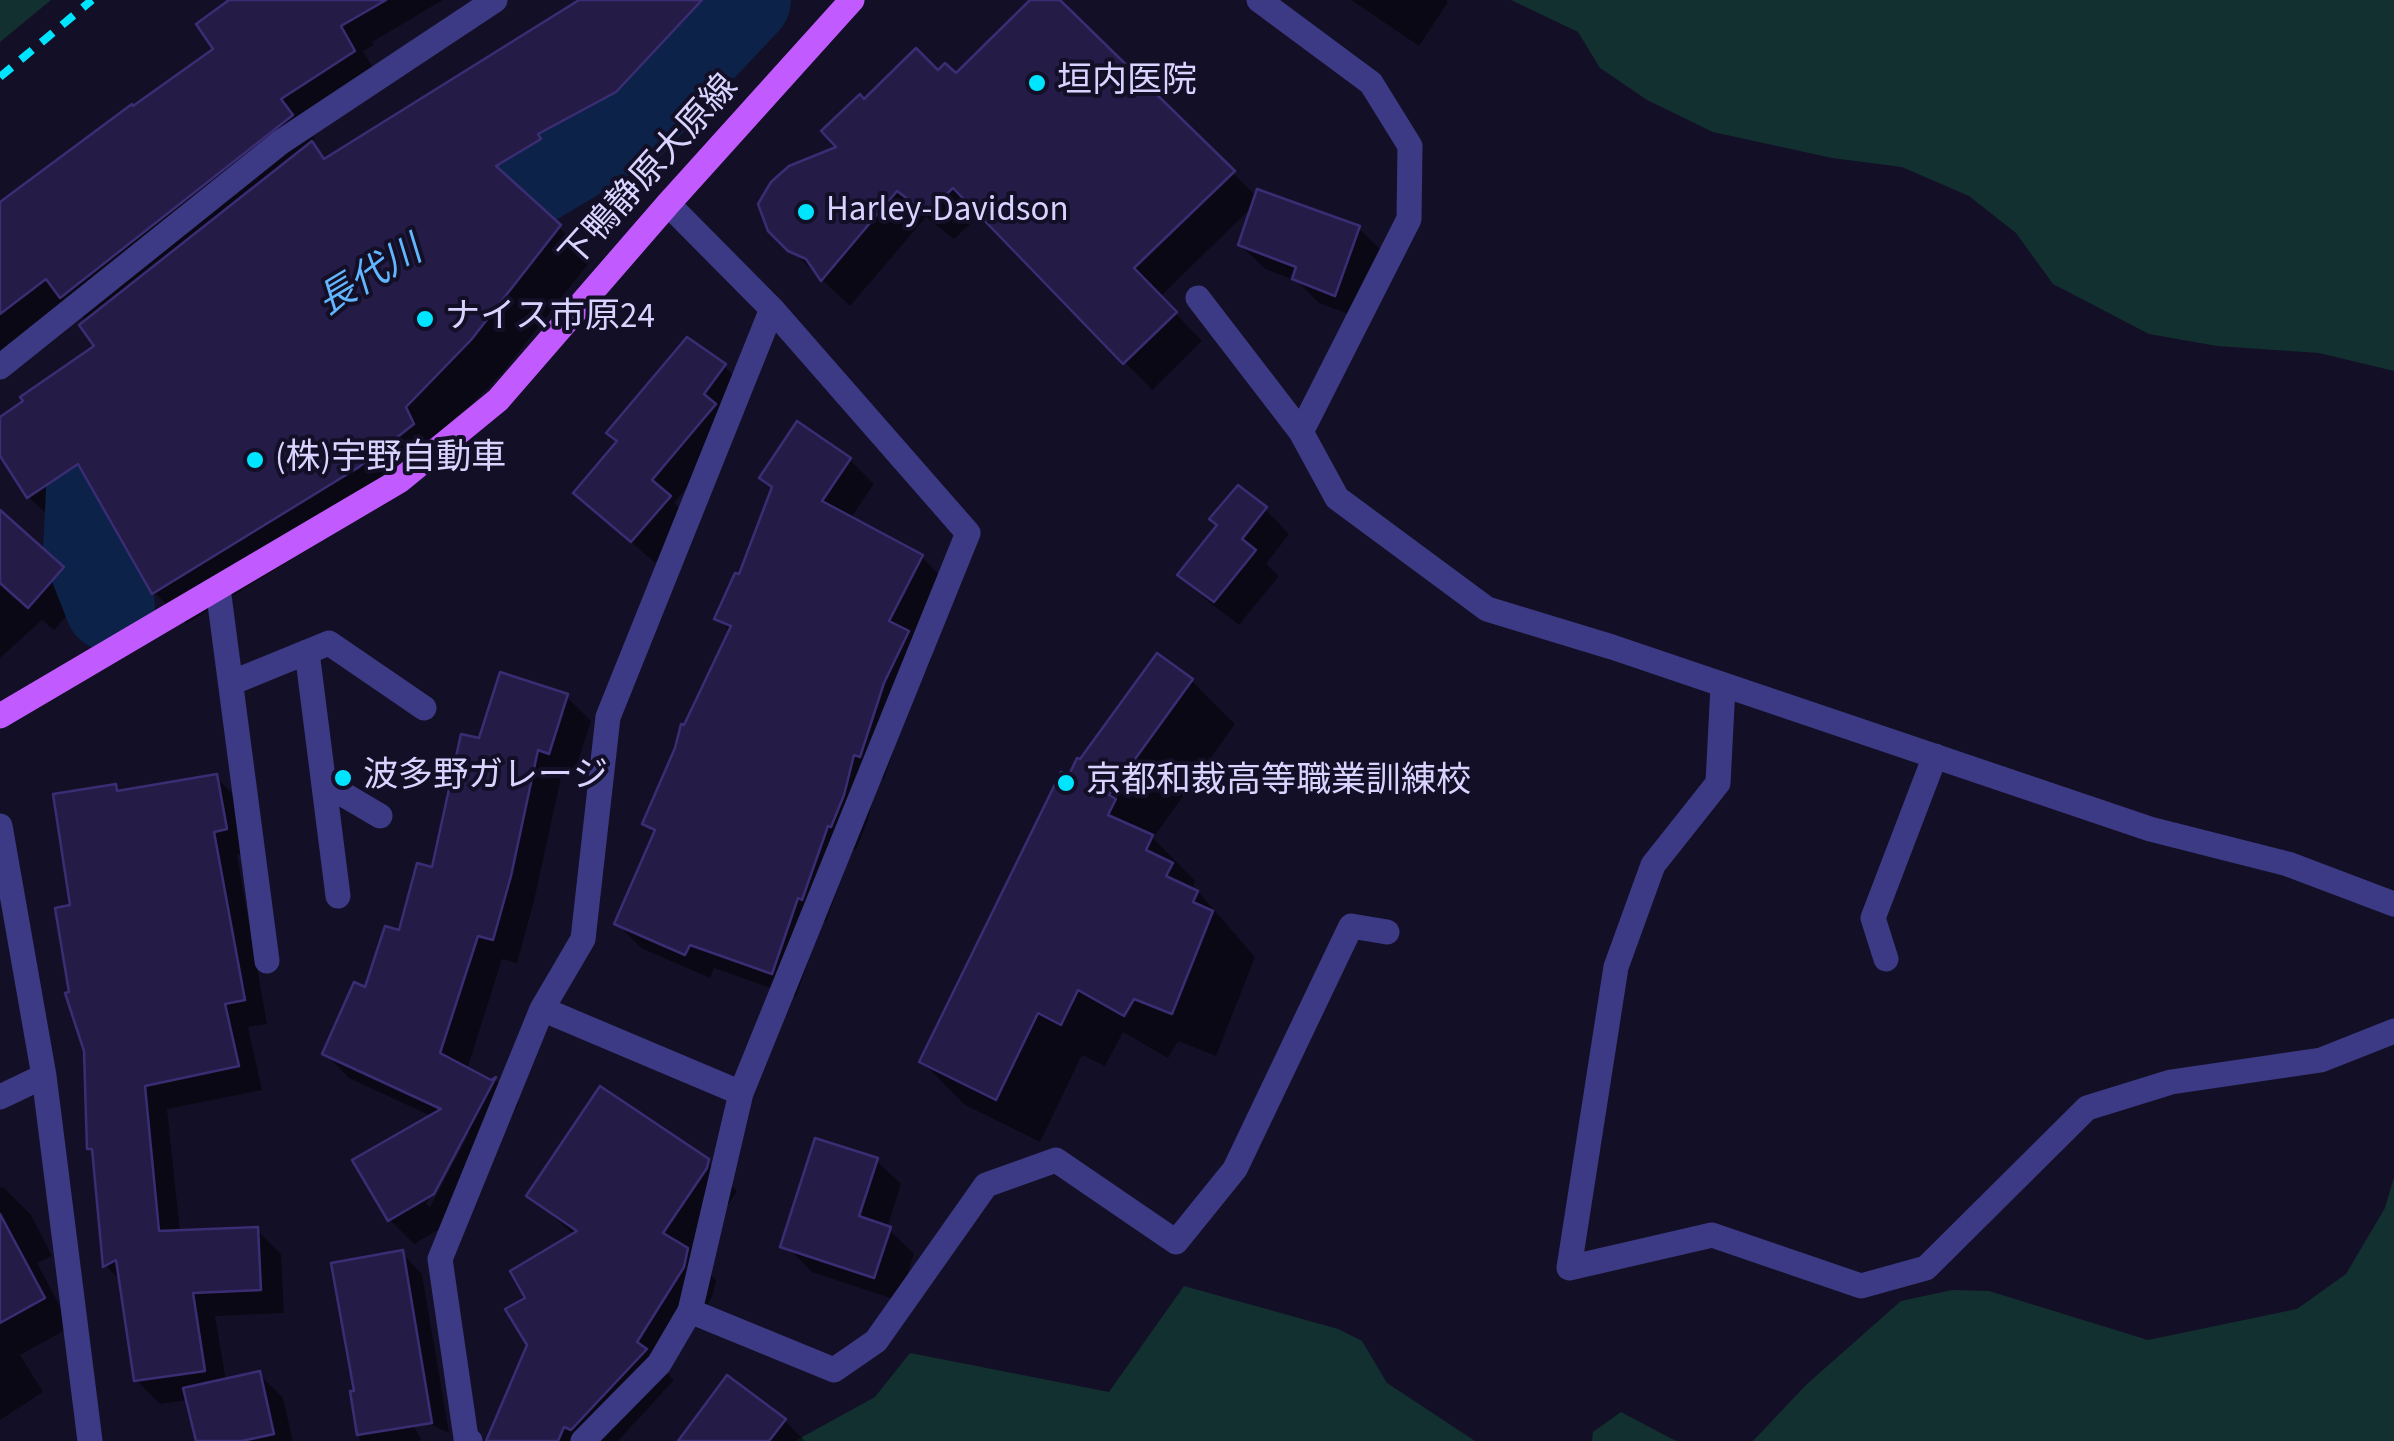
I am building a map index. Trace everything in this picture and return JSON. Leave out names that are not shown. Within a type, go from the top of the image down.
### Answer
[{"type":"main road","name":"下鴨静原大原線","points":[[0,716],[399,482],[498,400],[852,0]]},
{"type":"street","points":[[0,367],[282,142],[494,0]]},
{"type":"street","points":[[1259,0],[1371,83],[1410,146],[1409,219],[1301,432]]},
{"type":"street","points":[[583,1441],[659,1364],[690,1311],[741,1092],[968,533],[772,309],[668,204]]},
{"type":"street","points":[[1198,298],[1301,432],[1337,498],[1486,609],[1612,646],[2150,829],[2288,864],[2394,904]]},
{"type":"street","points":[[470,1441],[466,1438],[440,1259],[542,1009],[582,939],[608,717],[772,309]]},
{"type":"street","points":[[218,588],[267,961]]},
{"type":"street","points":[[230,683],[328,643],[424,708]]},
{"type":"street","points":[[307,652],[338,896]]},
{"type":"street","points":[[1723,686],[1718,783],[1653,866],[1616,967],[1568,1268],[1712,1234],[1862,1286],[1926,1268],[2087,1108],[2171,1082],[2321,1060],[2394,1031]]},
{"type":"street","points":[[1886,959],[1873,918],[1935,756]]},
{"type":"street","points":[[324,783],[380,816]]},
{"type":"street","points":[[0,826],[44,1076],[90,1441]]},
{"type":"street","points":[[690,1311],[834,1370],[876,1342],[986,1185],[1056,1160],[1176,1242],[1235,1169],[1351,926],[1387,932]]},
{"type":"street","points":[[542,1009],[741,1092]]},
{"type":"street","points":[[0,1097],[44,1076]]},
{"type":"green space","points":[[0,0],[51,0],[0,42]]},
{"type":"green space","points":[[1511,0],[2394,0],[2394,371],[2319,353],[2217,346],[2149,334],[2053,284],[2016,233],[1969,196],[1902,167],[1832,158],[1713,132],[1647,100],[1600,68],[1578,32]]},
{"type":"green space","points":[[2394,1177],[2394,1441],[1753,1441],[1807,1384],[1901,1301],[1952,1290],[1989,1291],[2148,1340],[2297,1309],[2346,1274],[2385,1208]]},
{"type":"green space","points":[[1184,1286],[1338,1329],[1362,1341],[1387,1383],[1475,1441],[795,1441],[875,1397],[910,1353],[1109,1392]]},
{"type":"green space","points":[[1621,1412],[1677,1441],[1592,1441],[1593,1432]]},
{"type":"building","points":[[229,0],[386,0],[341,26],[355,51],[281,99],[293,115],[60,298],[46,279],[0,314],[0,202],[213,49],[196,24]]},
{"type":"building","points":[[579,0],[702,0],[616,92],[538,134],[541,139],[496,166],[561,225],[471,340],[406,407],[414,424],[359,467],[152,594],[78,464],[27,498],[0,456],[0,417],[23,401],[20,397],[94,346],[79,325],[312,141],[324,159]]},
{"type":"building","points":[[1030,0],[1060,0],[1235,171],[1134,268],[1177,312],[1123,364],[953,188],[926,213],[897,191],[821,281],[806,259],[788,251],[768,231],[758,204],[771,182],[789,166],[836,147],[821,131],[860,94],[864,99],[916,48],[938,70],[945,63],[956,73]]},
{"type":"building","points":[[1257,189],[1360,226],[1335,296],[1292,279],[1296,267],[1238,245]]},
{"type":"building","points":[[687,337],[726,364],[704,394],[716,404],[652,480],[671,496],[631,542],[573,493],[617,441],[606,433]]},
{"type":"building","points":[[797,421],[851,458],[822,501],[923,555],[889,621],[909,631],[884,683],[860,757],[854,755],[844,795],[831,827],[828,826],[802,900],[798,898],[772,974],[690,945],[685,955],[614,924],[655,830],[642,824],[675,748],[681,724],[684,725],[731,626],[714,619],[735,573],[739,574],[772,487],[759,478]]},
{"type":"building","points":[[1238,485],[1267,507],[1242,539],[1256,550],[1214,602],[1177,575],[1217,525],[1209,519]]},
{"type":"building","points":[[0,510],[64,567],[28,608],[0,583]]},
{"type":"building","points":[[1157,653],[1193,679],[1109,795],[1116,799],[1108,815],[1153,835],[1146,850],[1173,863],[1166,876],[1198,891],[1193,902],[1213,911],[1172,1014],[1134,999],[1124,1016],[1078,990],[1061,1025],[1038,1013],[996,1100],[919,1062],[1061,772],[1069,775],[1077,758]]},
{"type":"building","points":[[500,672],[568,694],[549,754],[538,750],[493,940],[478,936],[440,1053],[491,1080],[496,1077],[434,1194],[388,1221],[352,1160],[441,1109],[322,1054],[354,982],[365,987],[385,926],[399,930],[417,863],[432,867],[461,734],[479,738]]},
{"type":"building","points":[[217,774],[227,829],[214,832],[245,1000],[225,1004],[239,1066],[145,1086],[159,1231],[258,1227],[261,1290],[193,1293],[205,1371],[134,1381],[116,1260],[103,1267],[92,1149],[87,1149],[84,1051],[65,993],[69,992],[55,908],[70,905],[53,794],[116,784],[117,791]]},
{"type":"building","points":[[600,1086],[709,1159],[707,1168],[663,1233],[688,1248],[684,1267],[637,1342],[647,1349],[571,1430],[564,1427],[558,1441],[486,1441],[527,1345],[505,1309],[525,1298],[510,1271],[577,1231],[526,1196]]},
{"type":"building","points":[[815,1138],[878,1158],[859,1216],[891,1227],[874,1278],[780,1247]]},
{"type":"building","points":[[0,1214],[45,1298],[0,1323]]},
{"type":"building","points":[[403,1250],[432,1423],[357,1435],[350,1391],[354,1391],[331,1263]]},
{"type":"building","points":[[260,1371],[274,1434],[242,1441],[196,1441],[183,1388]]},
{"type":"building","points":[[727,1375],[786,1419],[769,1441],[678,1441]]},
{"type":"waterway","name":"長代川","points":[[415,252],[629,124],[746,0]]},
{"type":"waterway","name":"長代川","points":[[110,606],[88,550],[91,491],[181,401]]},
{"type":"railway","points":[[0,77],[92,0]]},
{"type":"place","name":"垣内医院","points":[[1037,83]]},
{"type":"place","name":"Harley-Davidson","points":[[806,212]]},
{"type":"place","name":"ナイス市原24","points":[[425,319]]},
{"type":"place","name":"(株)宇野自動車","points":[[255,460]]},
{"type":"place","name":"波多野ガレージ","points":[[343,778]]},
{"type":"place","name":"京都和裁高等職業訓練校","points":[[1066,783]]}]
